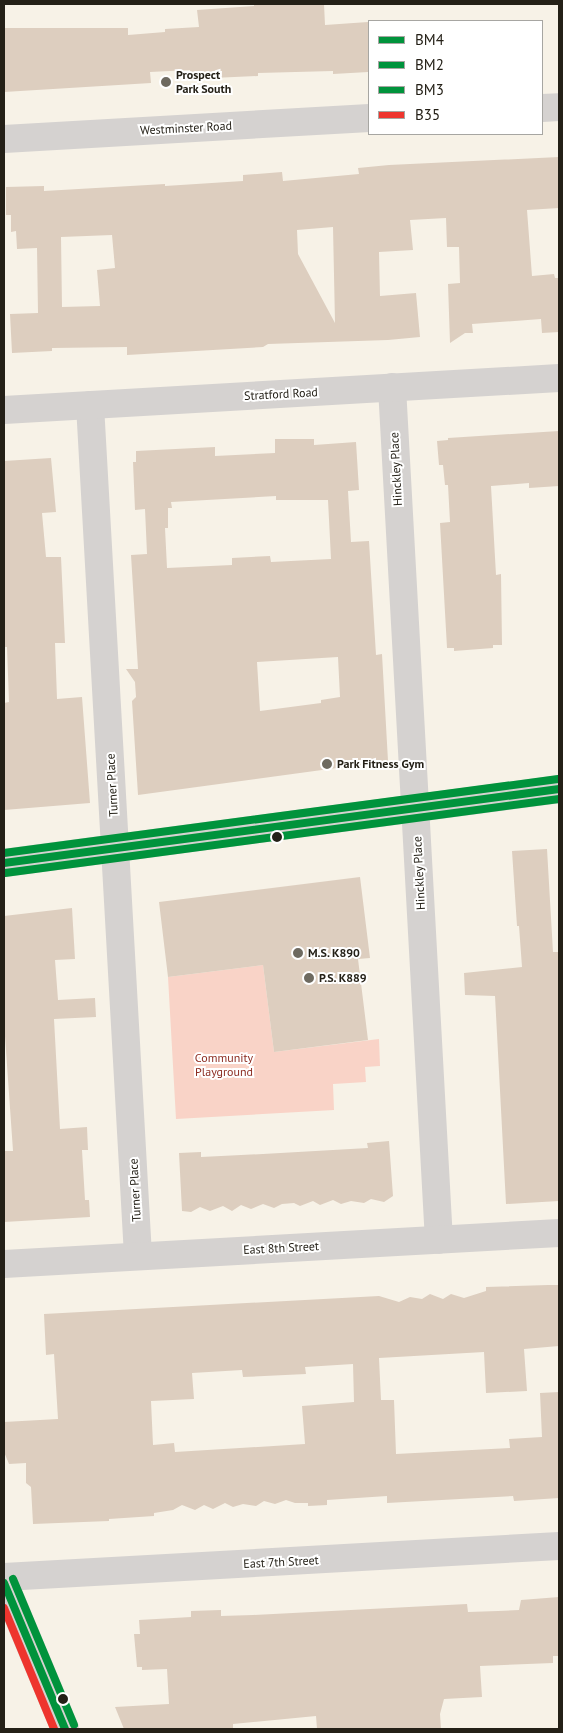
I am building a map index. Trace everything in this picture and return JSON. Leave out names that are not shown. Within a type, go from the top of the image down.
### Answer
[{"type":"main road","points":[[543,108],[559,107]]},
{"type":"main road","name":"Westminster Road","points":[[4,139],[368,118]]},
{"type":"main road","name":"Stratford Road","points":[[4,410],[559,378]]},
{"type":"main road","name":"Hinckley Place","points":[[392,387],[440,1240]]},
{"type":"main road","name":"Turner Place","points":[[90,405],[138,1256]]},
{"type":"main road","points":[[4,863],[559,790]]},
{"type":"main road","name":"East 8th Street","points":[[4,1264],[559,1233]]},
{"type":"main road","name":"East 7th Street","points":[[4,1577],[559,1546]]},
{"type":"main road","points":[[4,1583],[65,1729]]},
{"type":"green space","name":"Community Playground","points":[[263,965],[274,1052],[379,1039],[380,1066],[365,1067],[366,1082],[333,1084],[334,1110],[176,1119],[168,977]]},
{"type":"building","points":[[254,4],[324,4],[325,25],[368,22],[368,72],[333,74],[333,71],[258,73],[258,76],[191,79],[190,70],[150,72],[151,83],[4,92],[4,28],[128,28],[128,35],[165,32],[165,29],[199,27],[197,10],[254,6]]},
{"type":"building","points":[[559,157],[559,208],[527,210],[532,276],[554,274],[555,278],[559,278],[559,332],[542,333],[541,319],[472,324],[473,333],[465,333],[450,343],[448,284],[460,283],[459,247],[447,247],[446,218],[410,220],[413,250],[379,252],[380,296],[416,293],[420,337],[388,340],[268,344],[263,347],[127,355],[127,347],[52,348],[52,351],[12,353],[10,314],[38,313],[37,248],[17,249],[16,231],[11,232],[11,215],[6,215],[6,187],[44,186],[44,191],[165,184],[165,186],[243,181],[243,175],[282,172],[283,181],[359,174],[358,168]],"holes":[[[333,227],[335,323],[298,254],[297,230]],[[112,235],[115,268],[97,270],[100,306],[62,307],[61,237]]]},
{"type":"building","points":[[559,431],[559,486],[529,488],[529,483],[491,486],[496,575],[501,574],[502,645],[493,645],[493,648],[454,651],[454,648],[447,648],[440,523],[450,522],[448,485],[445,485],[443,465],[439,465],[437,441],[448,440],[448,438]]},
{"type":"building","points":[[275,439],[314,439],[314,445],[356,442],[359,490],[348,491],[351,542],[369,541],[376,655],[382,654],[388,761],[138,795],[132,701],[136,697],[135,682],[126,669],[138,669],[131,555],[147,554],[145,509],[135,510],[133,462],[136,462],[136,451],[215,447],[215,456],[275,453]],"holes":[[[276,496],[276,500],[328,500],[331,559],[271,562],[270,556],[232,558],[232,565],[167,568],[165,528],[168,528],[168,508],[172,508],[171,502]],[[338,657],[340,697],[321,700],[321,703],[260,711],[257,662]]]},
{"type":"building","points":[[51,458],[56,512],[42,513],[46,557],[61,557],[65,643],[55,643],[57,699],[82,697],[90,803],[4,810],[4,703],[9,702],[7,647],[4,647],[4,461]]},
{"type":"building","points":[[547,849],[553,952],[559,952],[559,1201],[506,1204],[495,996],[465,995],[464,973],[522,967],[512,851]]},
{"type":"building","points":[[360,877],[370,958],[358,959],[368,1040],[274,1052],[263,965],[168,977],[159,902]]},
{"type":"building","points":[[72,908],[75,959],[55,960],[58,1000],[95,998],[96,1017],[54,1019],[60,1129],[87,1127],[88,1150],[82,1150],[85,1200],[89,1200],[90,1217],[4,1222],[4,1151],[13,1151],[4,1022],[4,916]]},
{"type":"building","points":[[389,1141],[393,1196],[384,1202],[371,1199],[364,1203],[351,1201],[341,1204],[333,1200],[320,1205],[313,1201],[300,1206],[294,1203],[282,1204],[274,1208],[263,1204],[251,1209],[241,1205],[232,1211],[223,1206],[210,1211],[200,1207],[191,1212],[182,1211],[179,1153],[201,1152],[201,1157],[368,1148],[367,1143]]},
{"type":"building","points":[[559,1285],[559,1346],[524,1349],[527,1391],[486,1393],[484,1352],[379,1358],[381,1400],[394,1400],[396,1454],[510,1448],[509,1439],[542,1437],[540,1393],[559,1392],[559,1498],[514,1501],[513,1496],[387,1503],[387,1496],[327,1500],[327,1505],[308,1506],[308,1503],[295,1503],[286,1500],[275,1504],[264,1501],[256,1506],[243,1504],[233,1507],[225,1503],[213,1509],[204,1505],[195,1510],[182,1505],[173,1510],[154,1513],[154,1516],[109,1519],[109,1521],[33,1524],[31,1487],[26,1483],[26,1463],[9,1464],[4,1452],[4,1422],[58,1419],[54,1354],[46,1355],[44,1314],[379,1296],[399,1302],[410,1297],[422,1299],[430,1294],[443,1299],[451,1294],[464,1298],[486,1291],[486,1287]],"holes":[[[353,1364],[354,1402],[302,1406],[305,1444],[175,1452],[174,1443],[153,1445],[151,1401],[194,1399],[192,1373],[242,1370],[243,1377],[306,1374],[305,1367]]]},
{"type":"building","points":[[559,1597],[559,1656],[553,1656],[553,1663],[480,1666],[482,1697],[444,1699],[440,1714],[441,1729],[317,1729],[316,1716],[233,1724],[233,1729],[124,1729],[115,1707],[169,1704],[167,1669],[142,1670],[142,1667],[137,1667],[134,1634],[140,1634],[139,1620],[191,1617],[191,1611],[221,1610],[221,1616],[467,1604],[468,1612],[519,1610],[521,1600]]},
{"type":"transit line","name":"BM3","points":[[4,853],[558,779]]},
{"type":"transit line","name":"BM4","points":[[4,863],[559,789]]},
{"type":"transit line","name":"BM2","points":[[5,873],[559,799]]},
{"type":"transit line","name":"BM3","points":[[13,1579],[74,1725]]},
{"type":"transit line","name":"BM4","points":[[4,1583],[65,1729]]},
{"type":"transit line","name":"B35","points":[[4,1608],[54,1729]]},
{"type":"place","name":"Prospect Park South","points":[[166,82]]},
{"type":"place","name":"Park Fitness Gym","points":[[327,764]]},
{"type":"place","name":"M.S. K890","points":[[298,953]]},
{"type":"place","name":"P.S. K889","points":[[309,978]]}]
